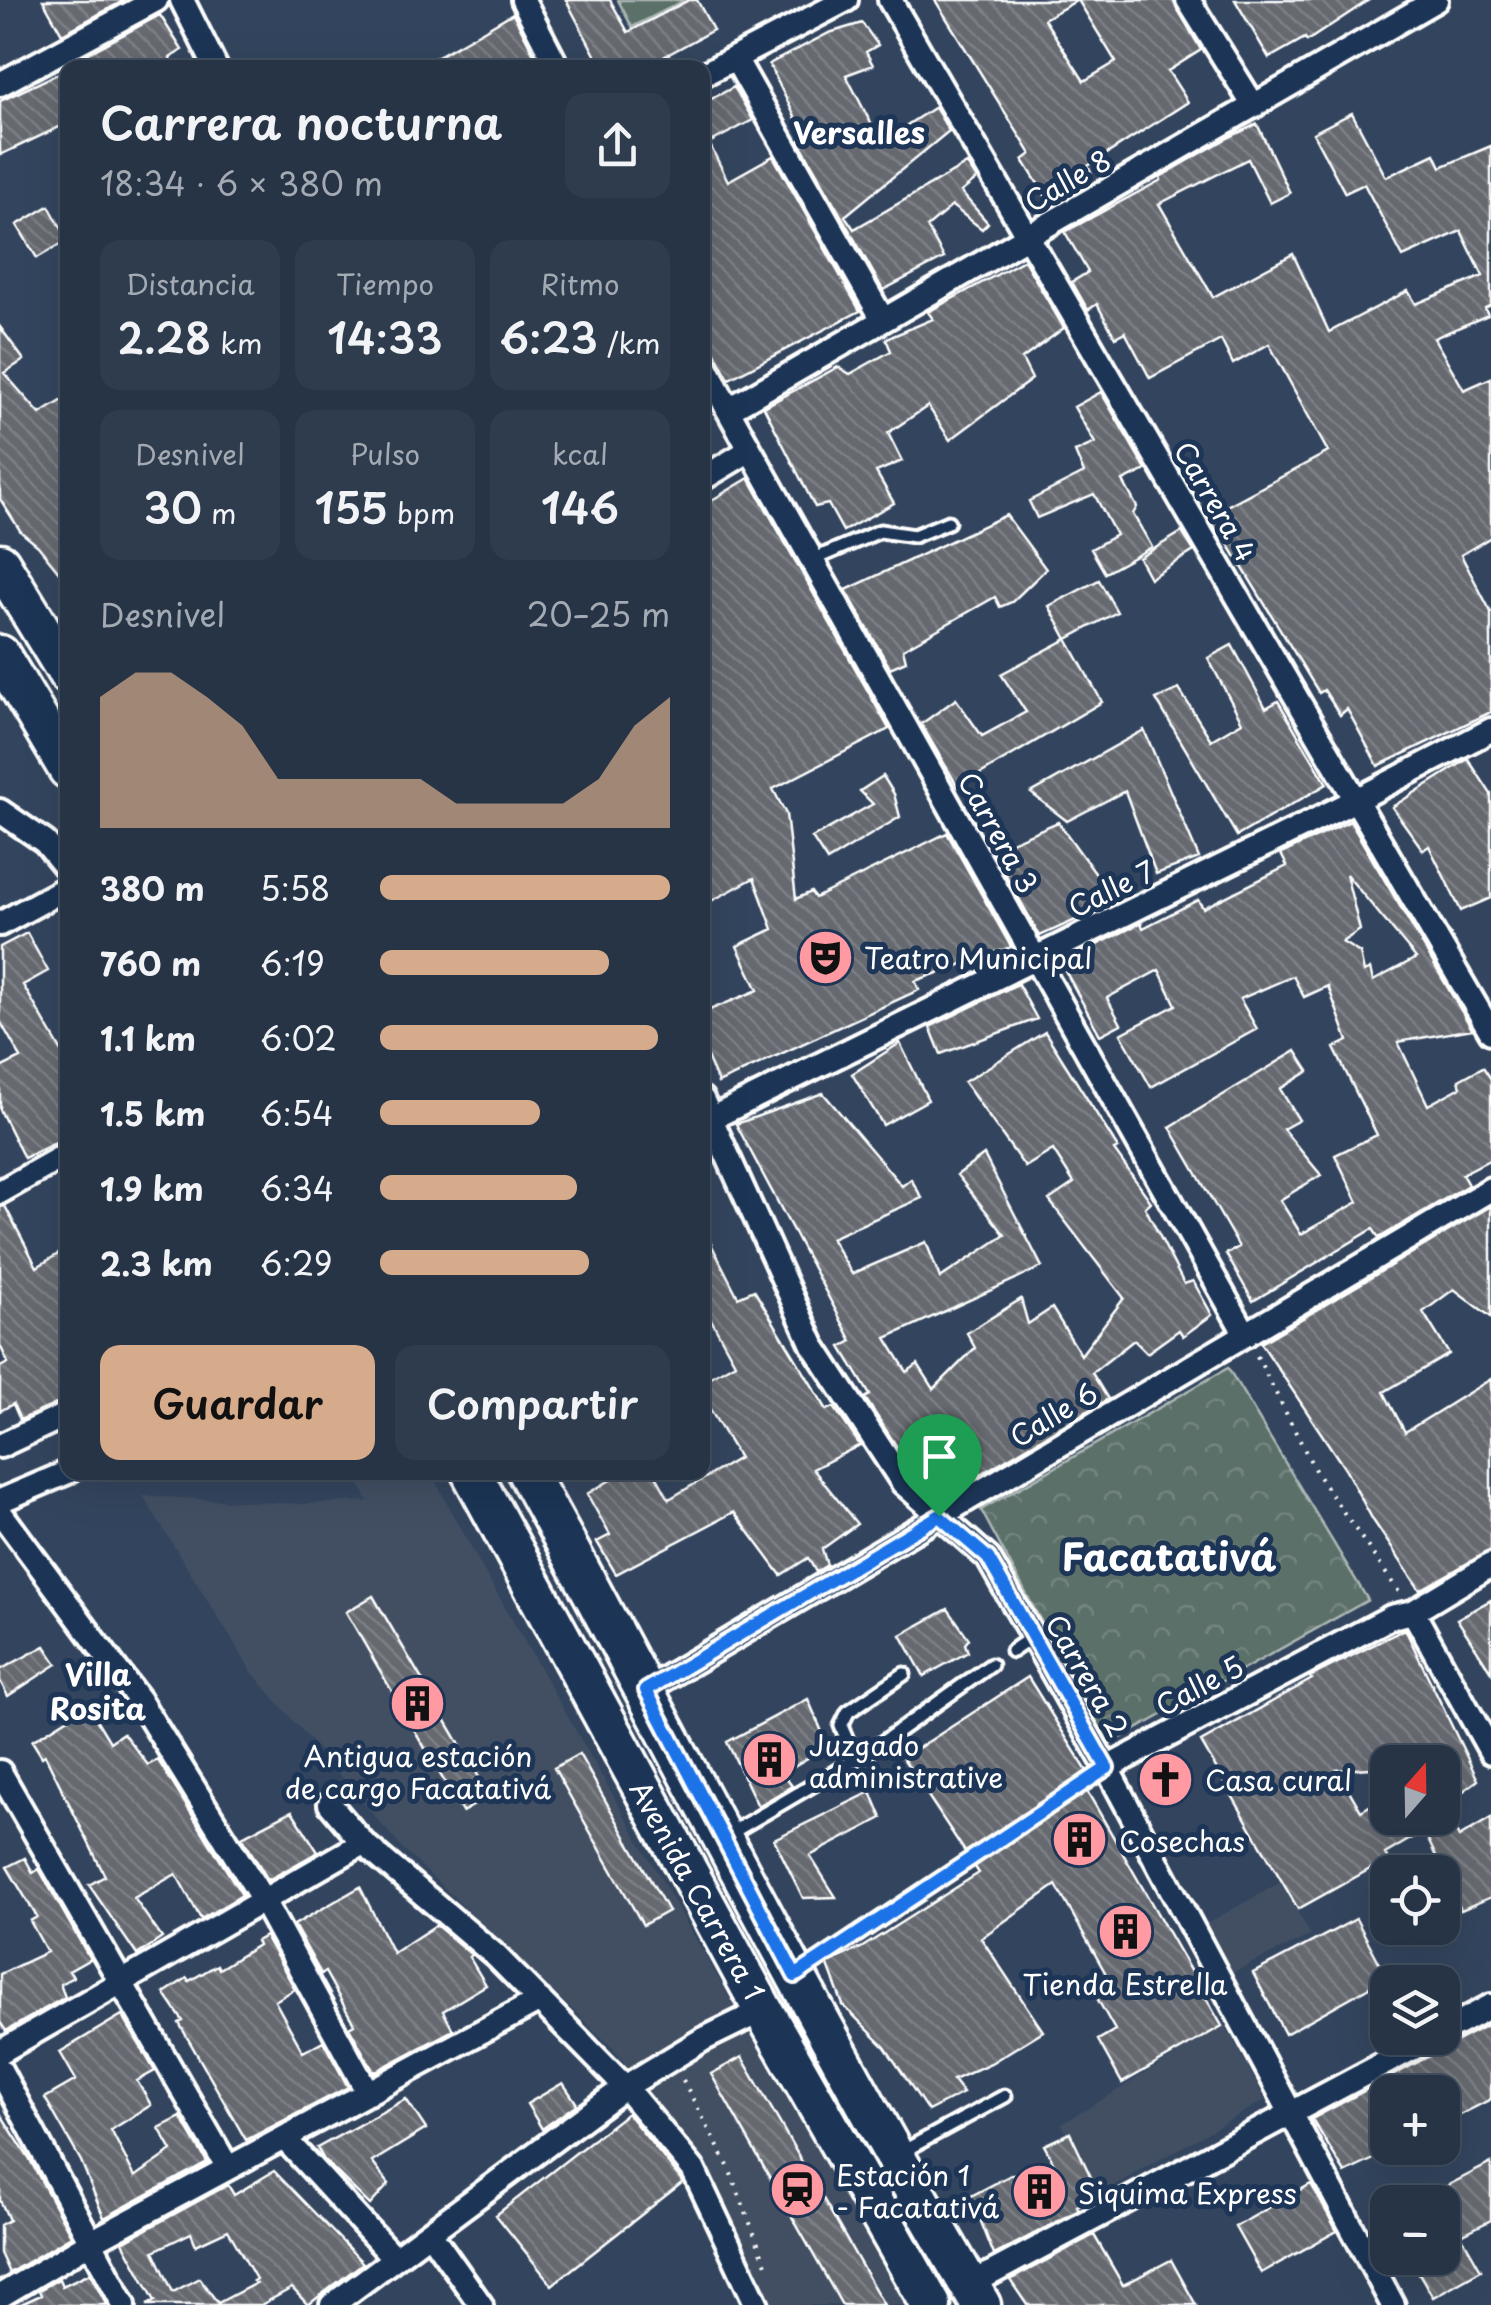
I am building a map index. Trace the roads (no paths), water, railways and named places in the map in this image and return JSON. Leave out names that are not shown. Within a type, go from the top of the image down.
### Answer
[{"type":"main road","points":[[0,563],[60,661]]},
{"type":"main road","points":[[0,655],[60,755]]},
{"type":"main road","name":"Avenida Carrera 1","points":[[474,1480],[763,2010],[931,2305]]},
{"type":"main road","name":"Avenida Carrera 1","points":[[531,1480],[795,1976],[975,2295]]},
{"type":"street","points":[[0,84],[156,0]]},
{"type":"street","points":[[182,0],[212,60]]},
{"type":"street","points":[[523,0],[554,60]]},
{"type":"street","points":[[710,71],[846,0]]},
{"type":"street","name":"Carrera 4","points":[[890,0],[1491,1032]]},
{"type":"street","points":[[1188,0],[1254,106]]},
{"type":"street","name":"Calle 8","points":[[728,410],[1436,0]]},
{"type":"street","points":[[735,58],[882,318]]},
{"type":"street","name":"Carrera 3","points":[[710,374],[1246,1335]]},
{"type":"street","points":[[710,475],[750,450]]},
{"type":"street","name":"Calle 7","points":[[710,1112],[1036,959],[1491,730]]},
{"type":"street","points":[[0,811],[45,842],[60,860]]},
{"type":"street","points":[[0,924],[60,891]]},
{"type":"street","name":"Carrera 2","points":[[710,1125],[813,1345],[903,1484],[988,1558],[1107,1768],[1393,2305]]},
{"type":"street","points":[[0,1192],[60,1158]]},
{"type":"street","name":"Calle 6","points":[[646,1690],[1491,1189]]},
{"type":"street","points":[[0,1446],[60,1418]]},
{"type":"street","points":[[0,1501],[60,1475]]},
{"type":"street","points":[[0,1512],[138,1700],[263,1900],[368,2093]]},
{"type":"street","name":"Calle 5","points":[[1107,1768],[1391,1618],[1413,1612],[1491,1565]]},
{"type":"street","points":[[1413,1612],[1491,1752]]},
{"type":"street","points":[[0,1772],[228,2168]]},
{"type":"street","points":[[330,1804],[363,1843],[496,1956],[625,2087],[694,2169],[757,2305]]},
{"type":"street","points":[[0,2052],[363,1843]]},
{"type":"street","points":[[0,2296],[91,2242],[540,2000]]},
{"type":"street","points":[[1460,2022],[1491,2006]]},
{"type":"street","points":[[332,2305],[625,2087],[763,2010]]},
{"type":"street","points":[[975,2295],[1400,2055]]},
{"type":"street","points":[[0,2070],[124,2305]]},
{"type":"street","points":[[284,2138],[394,2258]]},
{"type":"street","points":[[430,2232],[481,2305]]},
{"type":"lane","points":[[812,560],[880,531],[914,536],[948,522]]},
{"type":"lane","points":[[1012,1651],[1032,1637]]},
{"type":"lane","points":[[723,1837],[856,1760],[991,1665]]},
{"type":"lane","points":[[856,1760],[841,1726],[848,1712],[904,1674]]},
{"type":"lane","points":[[896,2155],[1005,2096]]},
{"type":"place","name":"Teatro Municipal","points":[[825,957]]},
{"type":"place","name":"Antigua estación de cargo Facatativá","points":[[418,1704]]},
{"type":"place","name":"Juzgado administrative","points":[[770,1760]]},
{"type":"place","name":"Casa cural","points":[[1166,1779]]},
{"type":"place","name":"Cosechas","points":[[1080,1840]]},
{"type":"place","name":"Tienda Estrella","points":[[1125,1932]]},
{"type":"place","name":"Estación 1 - Facatativá","points":[[797,2190]]},
{"type":"place","name":"Siquima Express","points":[[1039,2192]]},
{"type":"district","name":"Versalles","points":[[859,131]]},
{"type":"district","name":"Facatativá","points":[[1169,1555]]},
{"type":"district","name":"Villa Rosita","points":[[98,1690]]}]
